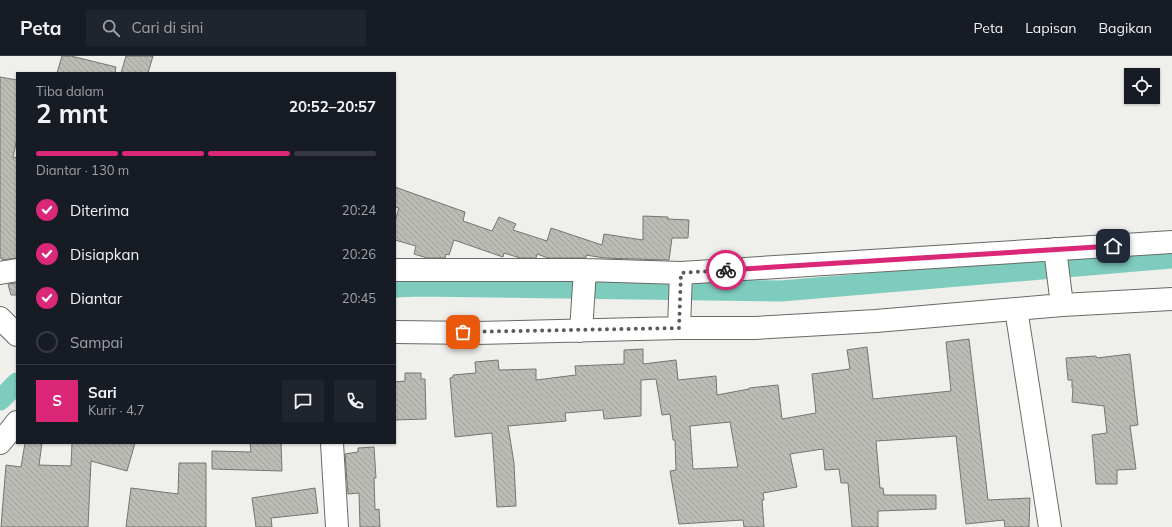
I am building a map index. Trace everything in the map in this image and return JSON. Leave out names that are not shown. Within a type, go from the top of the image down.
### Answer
[{"type":"street","points":[[396,270],[680,276],[1056,253],[1172,242]]},
{"type":"street","points":[[1056,253],[1061,298]]},
{"type":"street","points":[[0,273],[16,270]]},
{"type":"street","points":[[582,323],[586,273]]},
{"type":"street","points":[[679,323],[680,276]]},
{"type":"street","points":[[396,332],[582,323],[679,323],[762,328],[876,321],[1016,309],[1061,298],[1172,299]]},
{"type":"street","points":[[1016,309],[1050,527]]},
{"type":"street","points":[[0,443],[16,423]]},
{"type":"street","points":[[332,444],[337,527]]},
{"type":"building","points":[[62,56],[71,56],[116,67],[115,72],[57,72]]},
{"type":"building","points":[[126,56],[153,56],[148,72],[121,72]]},
{"type":"building","points":[[0,77],[16,80],[16,143],[13,157],[16,158],[16,258],[2,260],[2,258],[0,258]]},
{"type":"building","points":[[396,187],[465,212],[463,221],[492,231],[499,217],[516,224],[513,230],[547,241],[551,228],[602,245],[604,234],[643,240],[643,216],[689,220],[688,238],[672,238],[669,260],[604,258],[586,255],[586,258],[548,258],[537,254],[536,258],[520,258],[504,253],[503,257],[454,240],[449,255],[446,254],[445,258],[427,258],[414,254],[416,246],[396,240],[396,218],[399,208],[396,207]]},
{"type":"building","points":[[16,283],[16,295],[11,295],[8,284]]},
{"type":"building","points":[[969,339],[988,500],[1030,498],[1029,527],[1005,527],[1004,520],[966,524],[956,436],[876,441],[880,488],[883,488],[884,495],[936,495],[936,509],[878,511],[878,527],[852,527],[848,483],[841,483],[839,469],[825,470],[823,449],[790,454],[797,487],[763,493],[764,500],[762,500],[764,527],[744,527],[743,520],[679,524],[670,471],[676,470],[675,440],[673,440],[670,414],[662,415],[656,379],[641,380],[641,416],[604,419],[603,410],[565,413],[566,421],[508,426],[514,463],[516,506],[497,507],[492,433],[455,437],[450,378],[453,377],[453,375],[476,373],[475,362],[498,360],[499,370],[536,369],[536,380],[576,375],[575,366],[624,364],[624,350],[643,349],[643,364],[676,360],[678,380],[716,376],[717,395],[749,388],[778,385],[782,419],[816,413],[812,374],[850,369],[847,350],[867,347],[873,399],[951,391],[946,342]],"holes":[[[730,422],[738,467],[693,469],[690,426]]]},
{"type":"building","points":[[1130,354],[1138,425],[1130,426],[1136,469],[1117,470],[1117,484],[1096,484],[1092,435],[1107,433],[1104,406],[1072,402],[1072,380],[1068,380],[1066,358],[1096,356],[1097,358]]},
{"type":"building","points":[[405,373],[421,373],[421,379],[425,379],[426,419],[396,420],[396,382],[405,381]]},
{"type":"building","points":[[25,444],[42,444],[39,465],[71,466],[72,444],[135,444],[127,471],[91,461],[88,527],[1,527],[6,465],[21,467]]},
{"type":"building","points":[[250,444],[281,444],[282,471],[212,469],[212,451],[251,452]]},
{"type":"building","points":[[374,447],[376,478],[374,478],[375,510],[379,509],[380,527],[360,527],[359,493],[348,494],[345,454],[358,452],[358,448]]},
{"type":"building","points":[[179,463],[206,463],[206,527],[126,527],[131,488],[178,494]]},
{"type":"building","points":[[315,488],[318,513],[271,518],[272,527],[256,527],[252,498]]},
{"type":"waterway","points":[[396,287],[420,286],[781,291],[1172,258]]},
{"type":"waterway","points":[[0,400],[16,384]]},
{"type":"way so far","points":[[463,332],[679,328],[681,273],[726,270]]},
{"type":"route","points":[[726,270],[1113,246]]}]
